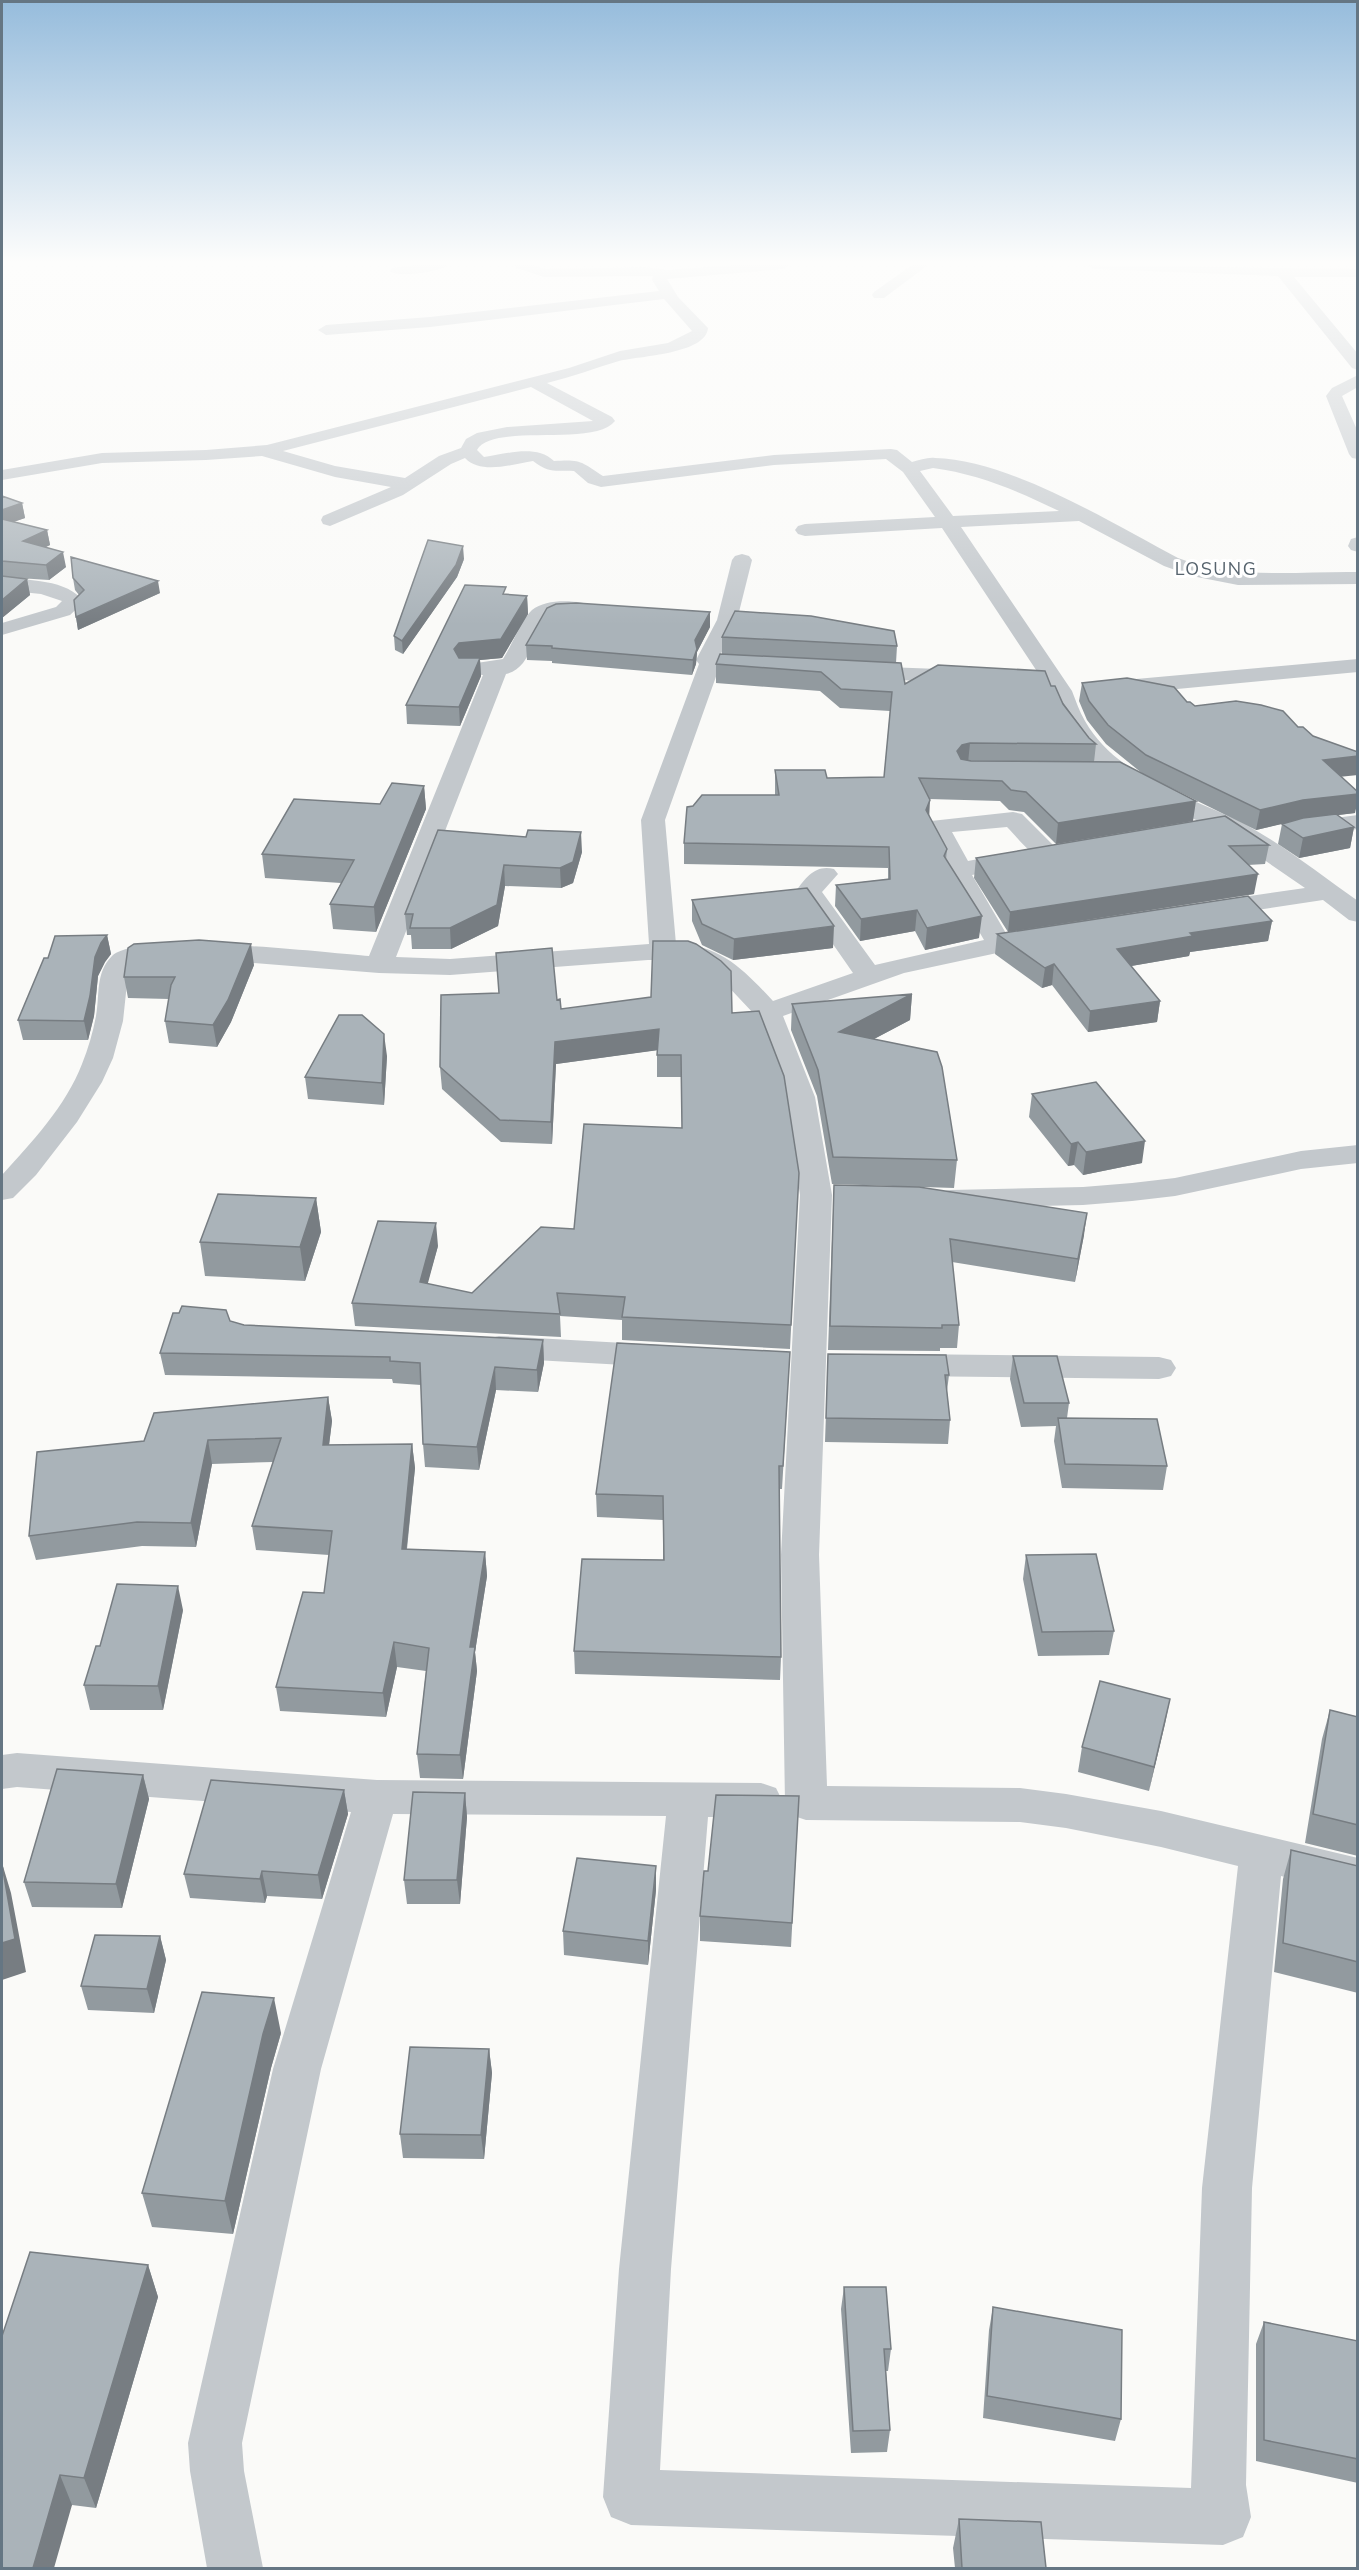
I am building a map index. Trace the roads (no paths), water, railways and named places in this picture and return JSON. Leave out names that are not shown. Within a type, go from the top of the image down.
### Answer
[{"type":"street","points":[[2,475],[102,458],[206,455],[263,450],[521,385]]},
{"type":"street","points":[[330,520],[410,484],[445,460],[468,451],[472,443],[493,434],[593,427],[606,421],[538,385]]},
{"type":"street","points":[[1351,385],[1334,396],[1358,454]]},
{"type":"street","points":[[263,450],[304,465],[363,478],[410,484]]},
{"type":"street","points":[[468,451],[478,461],[483,462],[534,456],[541,458],[549,466],[574,465],[581,467],[594,480],[602,482],[774,460],[891,454],[909,468],[1072,688],[1074,722],[1096,751],[1122,773],[1252,840],[1358,914]]},
{"type":"street","points":[[909,468],[931,464],[967,468],[1024,487],[1084,515],[1171,562],[1201,572],[1242,579],[1358,578]]},
{"type":"street","points":[[805,530],[1084,515]]},
{"type":"street","points":[[663,951],[662,911],[653,820],[710,663],[707,660],[708,656],[727,620],[742,560]]},
{"type":"street","points":[[2,584],[59,592],[69,596],[74,602],[63,611],[2,629]]},
{"type":"street","points":[[468,669],[507,667],[512,663],[539,615],[545,611],[557,609],[613,611]]},
{"type":"street","points":[[704,618],[727,620]]},
{"type":"street","points":[[710,663],[784,668]]},
{"type":"street","points":[[1032,681],[1072,688],[1358,664]]},
{"type":"street","points":[[379,965],[497,668]]},
{"type":"street","points":[[843,671],[985,678]]},
{"type":"street","points":[[1087,772],[1122,773]]},
{"type":"street","points":[[961,870],[938,829],[940,826],[1013,819],[1061,852],[961,870],[957,876],[999,943]]},
{"type":"street","points":[[1252,840],[1299,829],[1358,822]]},
{"type":"street","points":[[1190,831],[1225,825]]},
{"type":"street","points":[[825,874],[809,891],[868,975]]},
{"type":"street","points":[[1189,913],[1328,892]]},
{"type":"street","points":[[768,1012],[897,966],[999,943],[1062,932]]},
{"type":"street","points":[[2,1191],[16,1178],[86,1086],[95,1068],[111,1015],[113,982],[117,965],[124,958],[140,953],[202,951],[379,965],[450,967],[663,951],[690,952],[707,957],[732,974],[768,1012],[800,1097],[828,1196],[810,1364],[800,1555],[806,1803]]},
{"type":"street","points":[[922,1198],[1083,1196],[1132,1192],[1175,1187],[1301,1160],[1358,1154]]},
{"type":"street","points":[[463,1346],[690,1357]]},
{"type":"street","points":[[774,1362],[1159,1368]]},
{"type":"street","points":[[2,1772],[17,1770],[376,1797],[1020,1805],[1150,1827],[1358,1877]]},
{"type":"street","points":[[235,2568],[217,2471],[215,2443],[297,2069],[376,1797]]},
{"type":"street","points":[[687,1800],[687,1829],[645,2270],[631,2497],[1223,2517],[1218,2485],[1227,2188],[1261,1853]]},
{"type":"district","name":"LOSUNG","points":[[1216,569]]}]
